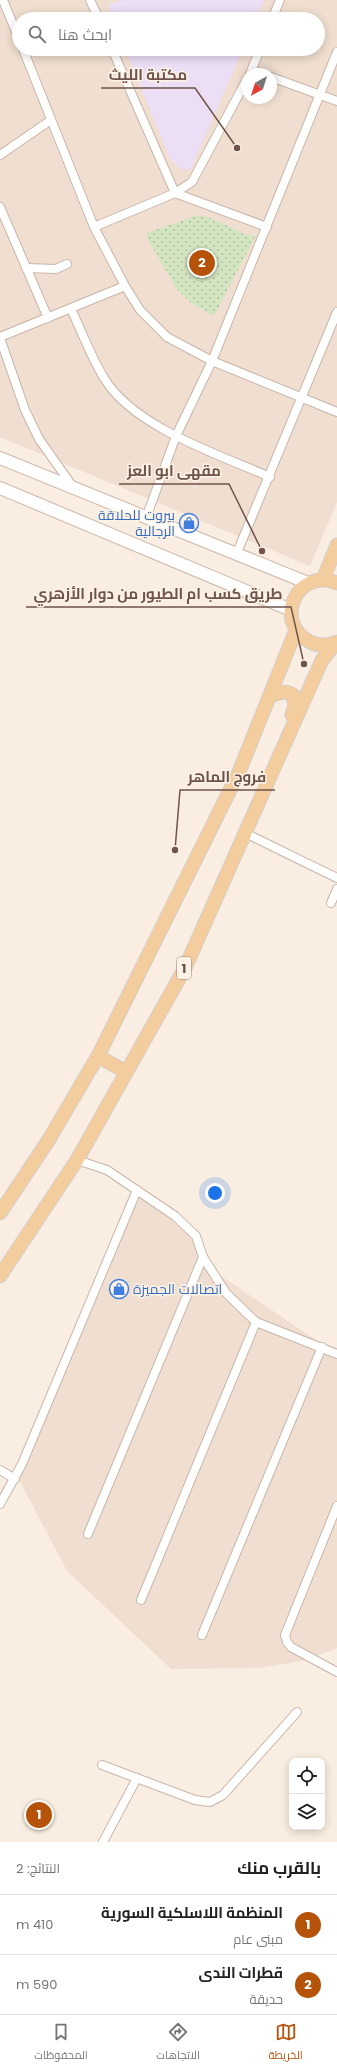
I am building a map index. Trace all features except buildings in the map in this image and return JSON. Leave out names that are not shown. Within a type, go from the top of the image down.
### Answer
[{"type":"main road","points":[[0,458],[308,583]]},
{"type":"main road","points":[[0,488],[291,610]]},
{"type":"main road","points":[[323,579],[337,545]]},
{"type":"main road","points":[[336,643],[324,646],[313,644],[304,639],[296,630],[292,620],[291,610],[294,599],[300,590],[308,583],[323,579],[337,583]]},
{"type":"main road","points":[[0,1213],[48,1141],[98,1056],[239,772],[296,630]]},
{"type":"main road","name":"1","points":[[0,1276],[77,1160],[184,968],[322,660],[336,643]]},
{"type":"main road","points":[[270,696],[288,692],[295,699],[282,749]]},
{"type":"main road","points":[[98,1056],[126,1072]]},
{"type":"street","points":[[3,0],[12,22]]},
{"type":"street","points":[[90,0],[96,12]]},
{"type":"street","points":[[275,12],[280,0]]},
{"type":"street","points":[[146,518],[176,436],[212,361],[337,52]]},
{"type":"street","points":[[26,56],[94,227],[125,286],[140,310],[167,337],[212,361],[302,396],[337,412]]},
{"type":"street","points":[[115,56],[175,193],[267,227]]},
{"type":"street","points":[[253,68],[257,56]]},
{"type":"street","points":[[277,79],[337,101]]},
{"type":"street","points":[[94,227],[175,193],[192,182],[241,90]]},
{"type":"street","points":[[0,155],[51,120]]},
{"type":"street","points":[[0,207],[48,318]]},
{"type":"street","points":[[26,268],[56,269],[67,264]]},
{"type":"street","points":[[73,487],[39,439],[25,410],[0,337],[71,310],[125,286]]},
{"type":"street","points":[[71,310],[104,379],[130,409],[176,436],[270,476]]},
{"type":"street","points":[[236,555],[337,312]]},
{"type":"street","points":[[245,833],[337,878]]},
{"type":"street","points":[[331,903],[337,889]]},
{"type":"street","points":[[77,1160],[107,1170],[175,1216],[196,1236],[203,1257],[226,1293],[256,1322],[293,1338],[322,1347],[337,1354]]},
{"type":"street","points":[[0,1504],[15,1479],[137,1190]]},
{"type":"street","points":[[88,1534],[203,1257]]},
{"type":"street","points":[[140,1600],[256,1322]]},
{"type":"street","points":[[202,1635],[322,1347]]},
{"type":"street","points":[[0,1470],[15,1479]]},
{"type":"street","points":[[337,1506],[286,1635],[287,1642],[291,1647],[337,1672]]},
{"type":"street","points":[[102,1765],[200,1802],[215,1800],[223,1795],[297,1712]]},
{"type":"street","points":[[103,1842],[137,1778]]},
{"type":"shaded area","points":[[0,0],[337,0],[337,502],[310,566],[0,437]]},
{"type":"shaded area","points":[[122,0],[264,0],[259,12],[110,12],[108,5]]},
{"type":"shaded area","points":[[128,56],[240,56],[191,169],[182,170],[170,159]]},
{"type":"shaded area","points":[[138,1192],[162,1207],[187,1232],[215,1272],[337,1354],[337,1648],[307,1660],[258,1668],[171,1669],[67,1571],[16,1474]]},
{"type":"green space","points":[[198,215],[207,217],[244,234],[255,237],[214,316],[191,303],[176,288],[147,238],[147,233]]},
{"type":"place","name":"مكتبة الليث","points":[[237,148]]},
{"type":"place","name":"قطرات الندى","points":[[202,263]]},
{"type":"place","name":"بيروت للحلاقة الرجالية","points":[[189,523]]},
{"type":"place","name":"مقهى ابو العز","points":[[262,551]]},
{"type":"place","name":"طريق كسب ام الطيور من دوار الأزهري","points":[[304,664]]},
{"type":"place","name":"فروج الماهر","points":[[175,850]]},
{"type":"place","name":"اتصالات الجميزة","points":[[119,1289]]},
{"type":"place","name":"المنظمة اللاسلكية السورية","points":[[39,1815]]}]
